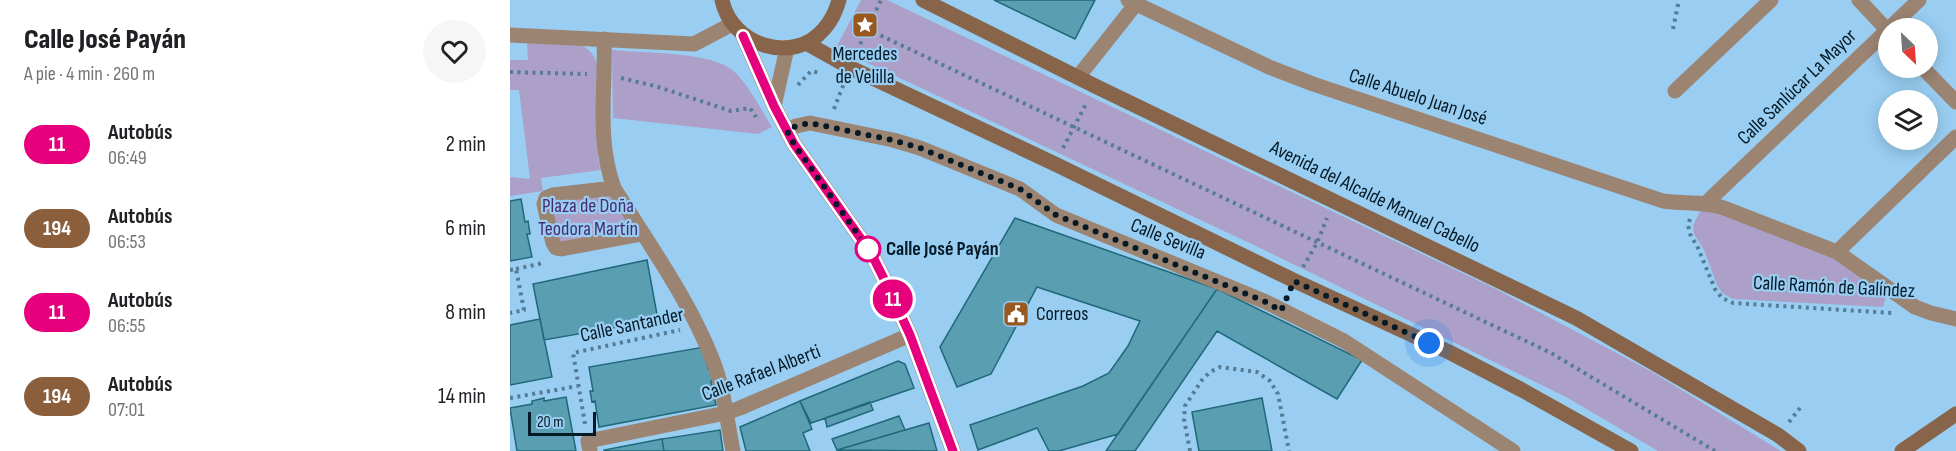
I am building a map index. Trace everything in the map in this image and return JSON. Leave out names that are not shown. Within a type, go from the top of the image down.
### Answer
[{"type":"main road","points":[[720,2],[732,24],[743,36],[772,48],[787,48],[806,43],[823,31],[835,14],[839,0]]},
{"type":"main road","name":"Avenida del Alcalde Manuel Cabello","points":[[923,0],[1095,86],[1576,318],[1778,435],[1799,451]]},
{"type":"main road","points":[[806,43],[849,67],[1075,173],[1294,281],[1474,364],[1631,451]]},
{"type":"main road","points":[[1902,451],[1956,414]]},
{"type":"street","points":[[1675,91],[1771,0]]},
{"type":"street","points":[[1858,0],[1878,21]]},
{"type":"street","name":"Calle Sanlúcar La Mayor","points":[[1901,18],[1918,0]]},
{"type":"street","points":[[1078,77],[1134,1]]},
{"type":"street","name":"Calle Abuelo Juan José","points":[[1134,1],[1238,54],[1313,84],[1663,201],[1700,204]]},
{"type":"street","points":[[510,35],[694,44],[732,24]]},
{"type":"street","points":[[743,36],[774,106],[794,144],[871,253],[910,335],[953,451]]},
{"type":"street","points":[[604,39],[602,128],[605,159],[614,188],[698,326],[721,386],[733,451]]},
{"type":"street","name":"Calle Sanlúcar La Mayor","points":[[1700,204],[1878,40]]},
{"type":"street","points":[[774,106],[787,48]]},
{"type":"street","points":[[1933,78],[1956,102]]},
{"type":"street","name":"Calle Sevilla","points":[[787,131],[810,123],[892,140],[920,148],[1002,181],[1020,189],[1056,215],[1266,302],[1344,341],[1513,451]]},
{"type":"street","points":[[1837,252],[1956,137]]},
{"type":"street","points":[[614,188],[553,195],[546,198],[544,204],[556,248],[642,234]]},
{"type":"street","name":"Calle Ramón de Galíndez","points":[[1700,204],[1724,208],[1837,252],[1907,301],[1931,313],[1956,319]]},
{"type":"street","name":"Calle Rafael Alberti","points":[[589,446],[726,413],[910,335]]},
{"type":"path","points":[[1673,29],[1680,0]]},
{"type":"path","points":[[867,29],[1551,353],[1714,451]]},
{"type":"path","points":[[510,72],[605,74],[655,86],[731,111],[750,108],[762,124]]},
{"type":"path","points":[[1073,127],[1095,86]]},
{"type":"path","points":[[1294,281],[1317,243],[1334,200]]},
{"type":"path","name":"Calle Ramón de Galíndez","points":[[1700,204],[1688,229],[1715,289],[1727,301],[1897,313]]},
{"type":"path","points":[[510,270],[544,262],[556,248]]},
{"type":"path","points":[[510,313],[524,310],[516,269]]},
{"type":"path","name":"Calle Santander","points":[[578,386],[573,353],[698,326]]},
{"type":"path","points":[[1190,451],[1184,419],[1185,406],[1202,380],[1210,372],[1220,368],[1257,372],[1270,381],[1278,394],[1289,451]]},
{"type":"path","points":[[510,398],[578,386],[589,446]]},
{"type":"green space","points":[[861,0],[887,0],[1494,288],[1654,373],[1781,451],[1658,451],[1566,397],[1260,248],[836,48]]},
{"type":"green space","points":[[527,42],[583,46],[593,56],[597,64],[598,159],[601,170],[541,178],[543,191],[510,196],[510,177],[530,179],[519,90],[510,90],[510,60],[528,60]]},
{"type":"green space","points":[[612,50],[704,58],[728,67],[746,86],[772,127],[758,134],[613,118]]},
{"type":"green space","name":"Plaza de Doña Teodora Martín","points":[[611,193],[634,230],[560,243],[551,200]]},
{"type":"green space","points":[[1704,210],[1714,210],[1832,255],[1887,294],[1883,307],[1733,299],[1722,293],[1717,285],[1704,250],[1694,234],[1693,226],[1699,213]]},
{"type":"building","points":[[994,0],[1095,0],[1075,39]]},
{"type":"building","points":[[521,199],[525,222],[528,221],[530,234],[527,234],[532,257],[510,261],[510,201]]},
{"type":"building","points":[[1015,218],[1217,289],[1118,434],[1059,451],[1049,451],[1037,428],[978,450],[970,425],[1083,386],[1109,373],[1128,346],[1140,321],[1037,287],[991,374],[957,387],[940,347]]},
{"type":"building","points":[[647,260],[658,320],[544,340],[533,284]]},
{"type":"building","points":[[1217,289],[1362,360],[1337,399],[1217,331],[1135,451],[1106,451]]},
{"type":"building","points":[[540,319],[552,377],[510,385],[510,325]]},
{"type":"building","points":[[704,347],[708,369],[711,369],[714,381],[711,381],[716,405],[599,427],[595,401],[592,402],[590,391],[593,391],[589,367]]},
{"type":"building","points":[[898,361],[905,364],[914,388],[811,423],[800,401]]},
{"type":"building","points":[[566,397],[576,451],[517,451],[510,408],[532,404],[532,401],[544,398],[544,401]]},
{"type":"building","points":[[1262,398],[1272,451],[1199,451],[1192,412]]},
{"type":"building","points":[[800,401],[812,429],[803,433],[810,451],[746,451],[740,427]]},
{"type":"building","points":[[870,402],[873,410],[827,427],[825,418]]},
{"type":"building","points":[[899,416],[905,430],[837,450],[832,439]]},
{"type":"building","points":[[929,423],[937,451],[837,450],[905,430]]},
{"type":"building","points":[[720,430],[723,451],[664,451],[662,439]]},
{"type":"building","points":[[662,439],[664,451],[604,451],[604,450]]},
{"type":"bus line","name":"11","points":[[743,36],[774,106],[794,144],[871,253],[910,335],[953,451]]},
{"type":"place","name":"Mercedes de Velilla","points":[[865,25]]},
{"type":"place","name":"Calle José Payán","points":[[868,249]]},
{"type":"place","name":"Correos","points":[[1016,314]]},
{"type":"route","points":[[868,249],[871,253],[787,131],[810,123],[827,125],[920,148],[1020,189],[1056,215],[1266,302],[1281,311],[1294,281],[1429,343]]}]
